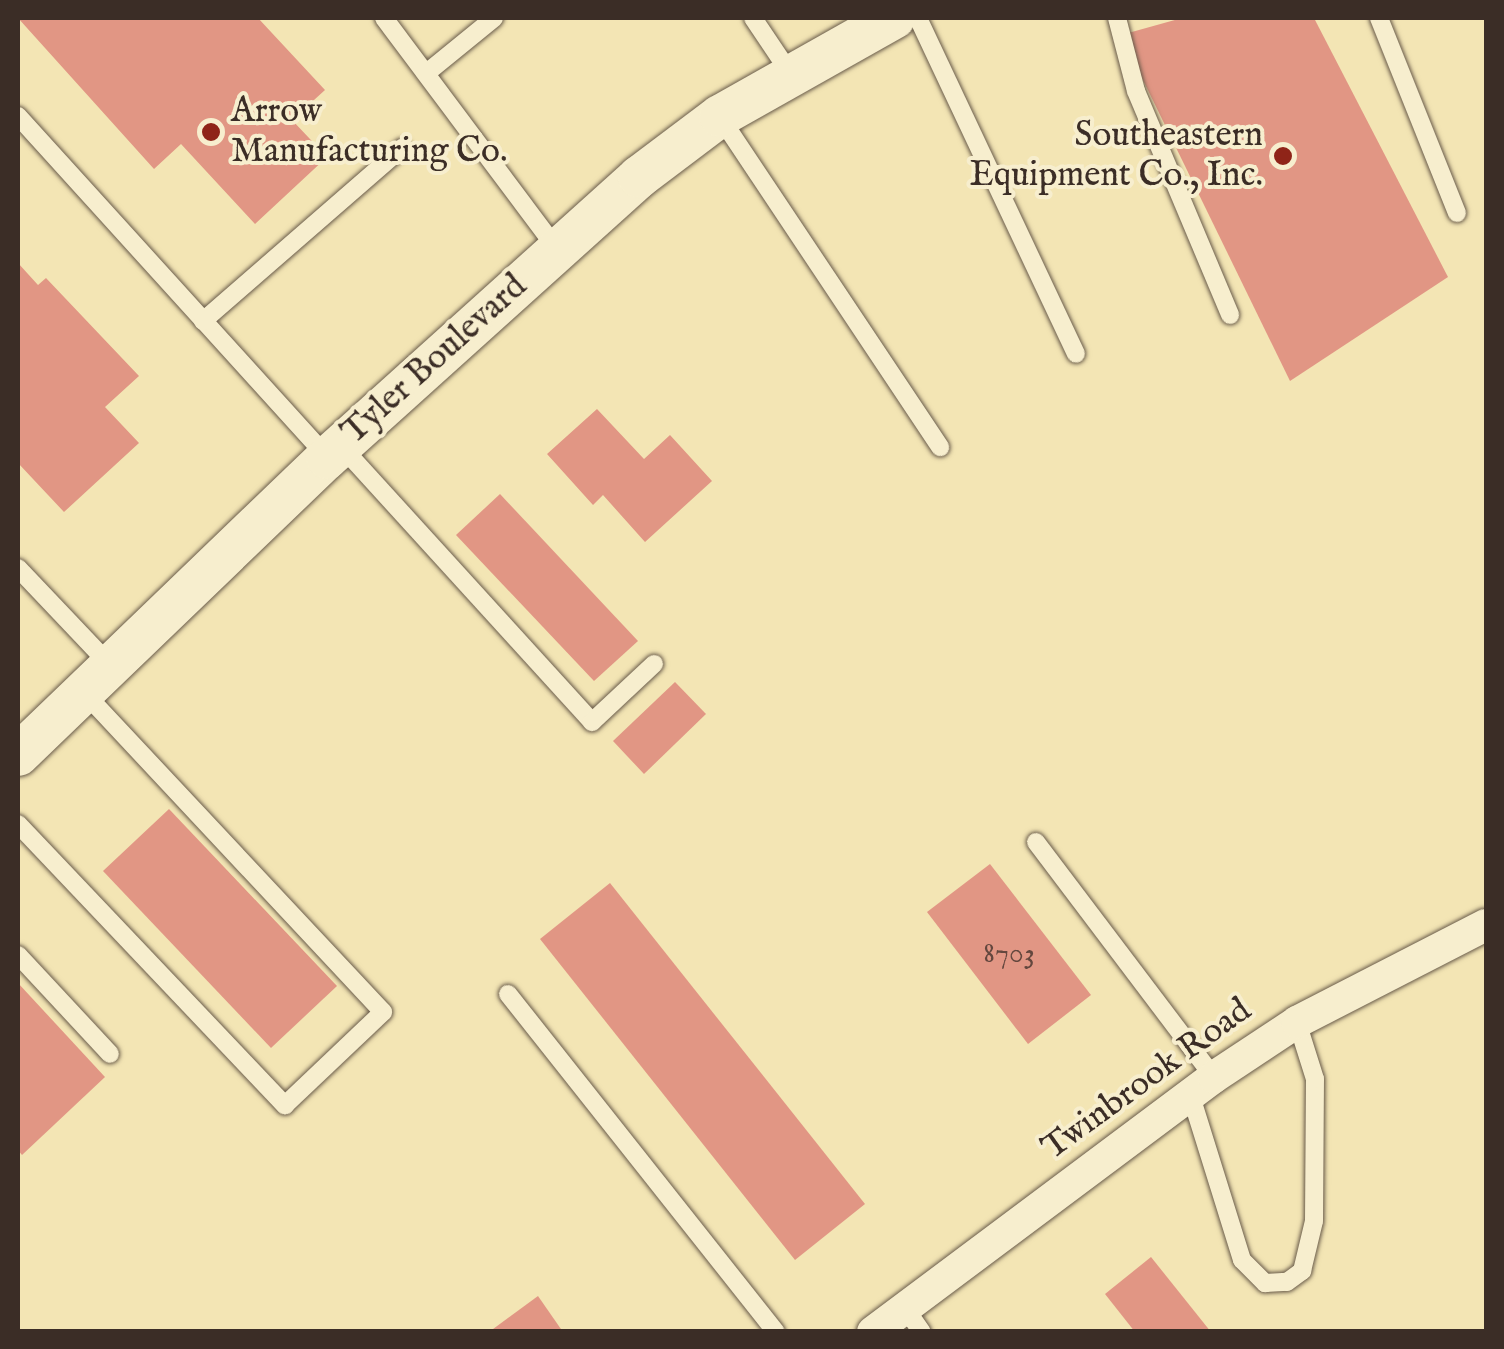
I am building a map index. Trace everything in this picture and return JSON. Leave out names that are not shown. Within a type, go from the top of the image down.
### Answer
[{"type":"street","name":"Tyler Boulevard","points":[[18,755],[334,452],[556,249],[720,116],[790,73],[894,18]]},
{"type":"street","name":"Twinbrook Road","points":[[873,1332],[913,1320],[1202,1085],[1297,1022],[1486,925]]},
{"type":"lane","points":[[384,18],[429,71],[556,249]]},
{"type":"lane","points":[[429,71],[494,18]]},
{"type":"lane","points":[[753,18],[790,73]]},
{"type":"lane","points":[[918,18],[1076,354]]},
{"type":"lane","points":[[1118,18],[1136,91],[1230,315]]},
{"type":"lane","points":[[1379,18],[1456,213]]},
{"type":"lane","points":[[18,116],[203,321],[592,722],[654,664]]},
{"type":"lane","points":[[720,116],[940,448]]},
{"type":"lane","points":[[203,321],[402,148]]},
{"type":"lane","points":[[18,568],[98,680],[383,1012],[284,1105],[18,824]]},
{"type":"lane","points":[[1036,842],[1202,1085],[1242,1260],[1265,1284],[1287,1282],[1302,1270],[1314,1221],[1315,1079],[1297,1022]]},
{"type":"lane","points":[[18,955],[110,1054]]},
{"type":"lane","points":[[508,994],[776,1332]]},
{"type":"building","name":"Arrow Manufacturing Co.","points":[[18,18],[258,18],[325,90],[292,120],[327,157],[255,224],[181,144],[154,169]]},
{"type":"building","name":"Southeastern Equipment Co., Inc.","points":[[1182,18],[1314,18],[1448,277],[1290,381],[1121,35]]},
{"type":"building","points":[[18,263],[38,285],[46,278],[139,376],[105,407],[139,443],[64,512],[18,463]]},
{"type":"building","points":[[597,409],[644,459],[670,435],[712,481],[645,542],[603,495],[593,505],[547,454]]},
{"type":"building","points":[[500,494],[638,641],[594,681],[456,535]]},
{"type":"building","points":[[675,682],[706,714],[644,774],[613,741]]},
{"type":"building","points":[[169,809],[337,986],[271,1048],[103,871]]},
{"type":"building","points":[[990,864],[1091,995],[1028,1044],[927,912]]},
{"type":"building","points":[[610,883],[865,1204],[795,1260],[540,939]]},
{"type":"building","points":[[18,983],[105,1077],[22,1155],[18,1150]]},
{"type":"building","points":[[1151,1257],[1211,1332],[1135,1332],[1105,1294]]},
{"type":"building","points":[[538,1296],[563,1332],[489,1332]]},
{"type":"place","name":"Arrow Manufacturing Co.","points":[[211,132]]},
{"type":"place","name":"Southeastern Equipment Co., Inc.","points":[[1283,156]]}]
